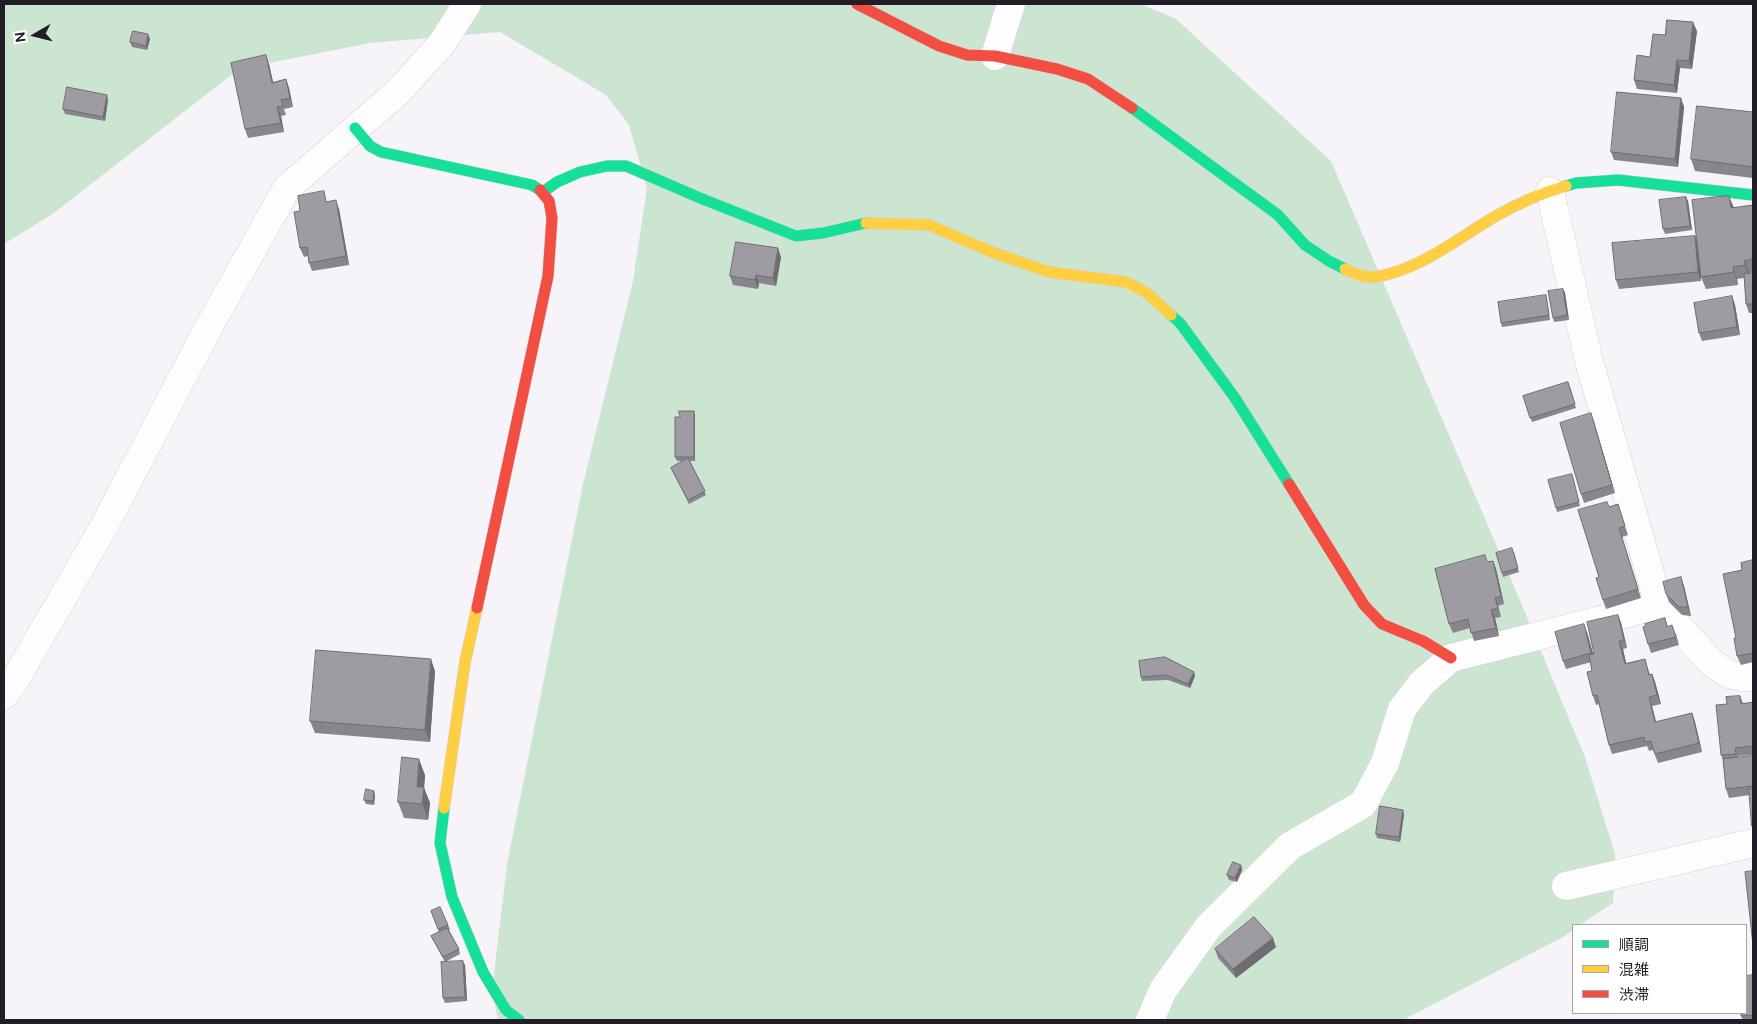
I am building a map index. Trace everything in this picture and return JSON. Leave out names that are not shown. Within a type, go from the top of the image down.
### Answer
[{"type":"street","points":[[4,695],[12,685],[102,530],[211,323],[287,188],[398,92],[443,42],[467,4]]},
{"type":"street","points":[[857,4],[939,46],[967,55],[995,56],[1057,69],[1088,79],[1121,100],[1278,215],[1305,245],[1329,262],[1351,272],[1372,277],[1404,269],[1439,251],[1498,215],[1550,191],[1576,183],[1618,180],[1753,195]]},
{"type":"street","points":[[995,56],[1011,4]]},
{"type":"street","points":[[355,128],[370,146],[381,152],[532,185],[543,192],[550,202],[552,228],[548,276],[465,662],[446,783],[440,842],[452,897],[483,972],[506,1010],[519,1020]]},
{"type":"street","points":[[543,192],[557,182],[580,172],[607,166],[626,166],[796,236],[823,233],[870,222],[929,225],[994,253],[1049,272],[1126,282],[1147,294],[1180,323],[1235,398],[1364,605],[1382,624],[1423,641],[1451,658]]},
{"type":"street","points":[[1550,191],[1588,361],[1659,605],[1694,641],[1712,663],[1728,674],[1753,677]]},
{"type":"street","points":[[1150,1020],[1163,990],[1209,926],[1290,846],[1363,804],[1385,762],[1402,710],[1422,683],[1451,658],[1659,605]]},
{"type":"street","points":[[1566,886],[1753,843]]},
{"type":"green space","points":[[4,4],[1141,4],[1176,19],[1331,161],[1511,579],[1585,757],[1615,854],[1613,903],[1582,924],[1572,924],[1572,931],[1563,937],[1403,1020],[498,1020],[492,990],[507,864],[583,484],[633,281],[647,188],[629,125],[606,95],[500,32],[370,43],[239,69],[54,213],[4,244]]},
{"type":"building","points":[[1667,20],[1693,22],[1689,61],[1677,60],[1674,85],[1634,80],[1637,55],[1650,57],[1653,34],[1665,35]]},
{"type":"building","points":[[133,31],[148,34],[146,46],[130,42]]},
{"type":"building","points":[[266,55],[272,83],[286,79],[290,98],[281,100],[283,106],[277,107],[281,123],[245,129],[231,63]]},
{"type":"building","points":[[67,87],[107,95],[103,117],[63,109]]},
{"type":"building","points":[[1617,92],[1681,98],[1675,159],[1611,152]]},
{"type":"building","points":[[1697,106],[1753,112],[1753,167],[1691,159]]},
{"type":"building","points":[[324,191],[326,202],[336,200],[346,256],[309,263],[307,247],[300,248],[294,212],[300,211],[298,196]]},
{"type":"building","points":[[1729,196],[1731,208],[1753,205],[1753,259],[1744,261],[1745,265],[1733,267],[1734,272],[1701,277],[1692,200]]},
{"type":"building","points":[[1686,197],[1690,226],[1663,229],[1659,200]]},
{"type":"building","points":[[1695,236],[1698,272],[1616,280],[1612,243]]},
{"type":"building","points":[[736,242],[778,248],[773,278],[756,275],[755,280],[730,276]]},
{"type":"building","points":[[1753,273],[1753,304],[1746,304],[1744,274]]},
{"type":"building","points":[[1563,289],[1567,315],[1553,318],[1548,291]]},
{"type":"building","points":[[1546,295],[1549,315],[1501,323],[1498,302]]},
{"type":"building","points":[[1732,296],[1737,327],[1699,333],[1694,303]]},
{"type":"building","points":[[1568,382],[1575,404],[1530,418],[1523,396]]},
{"type":"building","points":[[679,411],[694,411],[694,457],[675,457],[675,417],[680,417]]},
{"type":"building","points":[[1591,413],[1612,485],[1581,494],[1560,423]]},
{"type":"building","points":[[688,458],[705,491],[688,500],[671,468]]},
{"type":"building","points":[[1572,474],[1579,502],[1556,508],[1548,480]]},
{"type":"building","points":[[1607,502],[1609,507],[1618,504],[1625,526],[1619,528],[1638,589],[1603,600],[1596,578],[1599,577],[1578,510]]},
{"type":"building","points":[[1512,548],[1518,568],[1502,573],[1496,553]]},
{"type":"building","points":[[1485,555],[1487,562],[1493,561],[1501,596],[1495,598],[1498,608],[1491,610],[1496,628],[1471,633],[1468,619],[1449,624],[1435,569]]},
{"type":"building","points":[[1753,560],[1753,653],[1737,656],[1734,638],[1736,638],[1723,574],[1742,570],[1741,563]]},
{"type":"building","points":[[1681,577],[1688,607],[1679,607],[1666,594],[1663,582]]},
{"type":"building","points":[[1618,615],[1624,640],[1619,641],[1625,664],[1645,659],[1649,675],[1652,674],[1657,695],[1649,697],[1655,722],[1692,713],[1699,743],[1655,754],[1651,741],[1645,742],[1644,737],[1609,745],[1597,695],[1593,696],[1587,672],[1592,671],[1589,655],[1594,654],[1587,622]]},
{"type":"building","points":[[1665,618],[1667,627],[1672,625],[1676,637],[1648,644],[1643,627],[1646,626],[1645,624]]},
{"type":"building","points":[[1584,624],[1591,653],[1563,661],[1555,632]]},
{"type":"building","points":[[316,650],[431,659],[425,730],[310,721]]},
{"type":"building","points":[[1165,657],[1194,672],[1188,684],[1166,675],[1141,677],[1139,661]]},
{"type":"building","points":[[1740,696],[1741,704],[1753,702],[1753,746],[1735,748],[1736,754],[1721,755],[1716,705],[1727,704],[1726,697]]},
{"type":"building","points":[[1753,756],[1753,786],[1726,789],[1723,759]]},
{"type":"building","points":[[402,757],[419,759],[417,787],[424,787],[422,804],[398,802]]},
{"type":"building","points":[[366,789],[374,791],[373,801],[364,800]]},
{"type":"building","points":[[1749,789],[1753,789],[1753,826],[1752,826]]},
{"type":"building","points":[[1380,806],[1403,810],[1399,837],[1376,834]]},
{"type":"building","points":[[1233,862],[1241,865],[1235,878],[1227,875]]},
{"type":"building","points":[[1753,871],[1753,945],[1745,872]]},
{"type":"building","points":[[440,907],[448,925],[438,929],[431,911]]},
{"type":"building","points":[[1254,917],[1273,938],[1233,969],[1215,949]]},
{"type":"building","points":[[447,928],[459,949],[443,957],[431,936]]},
{"type":"building","points":[[463,961],[465,997],[443,998],[441,962]]},
{"type":"building","points":[[1753,975],[1753,1015],[1741,1016],[1741,1014],[1747,1014],[1747,976]]},
{"type":"traffic: fast","points":[[1132,108],[1278,215],[1305,245],[1345,269]]},
{"type":"traffic: fast","points":[[355,128],[370,146],[381,152],[532,185],[540,190]]},
{"type":"traffic: fast","points":[[543,192],[557,182],[580,172],[607,166],[626,166],[796,236],[823,233],[866,223]]},
{"type":"traffic: fast","points":[[1566,186],[1576,183],[1618,180],[1753,195]]},
{"type":"traffic: fast","points":[[1171,315],[1180,323],[1235,398],[1289,484]]},
{"type":"traffic: fast","points":[[444,808],[440,843],[452,897],[483,972],[506,1010],[519,1020]]},
{"type":"traffic: slow","points":[[1345,269],[1359,275],[1374,277],[1391,274],[1407,268],[1438,253],[1512,207],[1566,186]]},
{"type":"traffic: slow","points":[[866,223],[929,225],[994,253],[1049,272],[1126,282],[1147,293],[1171,315]]},
{"type":"traffic: slow","points":[[444,808],[465,662],[477,608]]},
{"type":"traffic: jam","points":[[857,4],[939,46],[967,55],[995,56],[1057,69],[1088,79],[1132,108]]},
{"type":"traffic: jam","points":[[477,608],[548,276],[552,218],[549,201],[540,190]]},
{"type":"traffic: jam","points":[[1289,484],[1364,605],[1382,624],[1423,641],[1451,658]]}]
